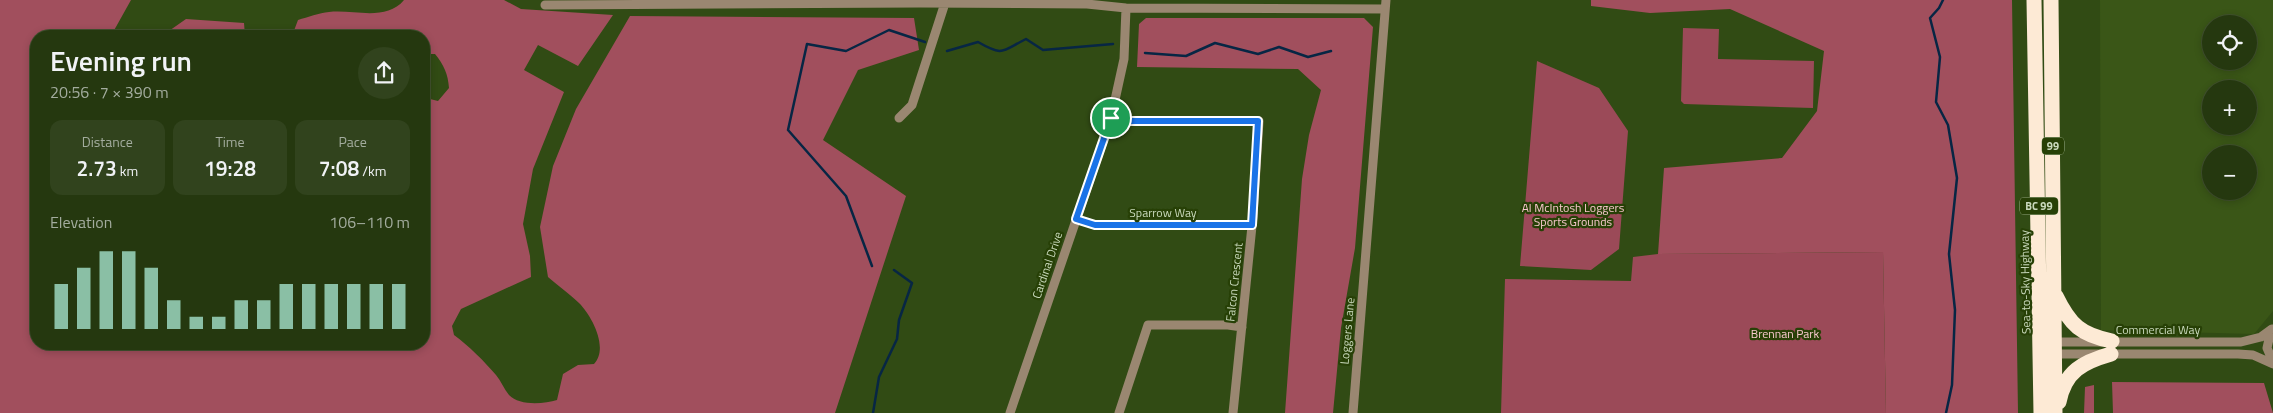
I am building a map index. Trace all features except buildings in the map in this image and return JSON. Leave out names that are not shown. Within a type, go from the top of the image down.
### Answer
[{"type":"highway","name":"Sea-to-Sky Highway","points":[[2034,0],[2048,348],[2042,413]]},
{"type":"highway","name":"99","points":[[2051,0],[2054,293],[2048,348],[2056,413]]},
{"type":"highway","points":[[2054,293],[2069,319],[2080,330],[2111,348],[2072,371],[2064,385],[2056,413]]},
{"type":"street","points":[[899,118],[912,105],[945,3]]},
{"type":"street","points":[[545,5],[945,3],[1087,4],[1126,8],[1267,4],[1386,4]]},
{"type":"street","name":"Loggers Lane","points":[[1353,413],[1386,4]]},
{"type":"street","name":"Cardinal Drive","points":[[1010,413],[1111,118],[1124,59],[1126,8]]},
{"type":"street","name":"Falcon Crescent","points":[[1111,118],[1130,121],[1258,121],[1252,225],[1233,413]]},
{"type":"street","name":"Sparrow Way","points":[[1076,219],[1095,225],[1252,225]]},
{"type":"street","points":[[1119,413],[1148,325],[1228,325],[1242,327]]},
{"type":"street","name":"Commercial Way","points":[[2111,348],[2248,341],[2261,337],[2272,329]]},
{"type":"street","points":[[2272,329],[2267,348],[2273,363]]},
{"type":"street","name":"Commercial Way","points":[[2048,348],[2111,348],[2238,354],[2253,355],[2273,363]]},
{"type":"shaded area","points":[[0,0],[131,0],[114,30],[30,30],[30,350],[430,350],[430,99],[438,101],[449,88],[448,78],[441,62],[435,54],[430,54],[430,30],[294,30],[298,20],[329,12],[379,13],[397,7],[404,0],[504,0],[521,9],[613,15],[578,66],[538,45],[524,70],[564,92],[533,169],[523,224],[530,256],[531,277],[461,309],[452,326],[454,335],[471,349],[498,377],[513,399],[532,403],[557,400],[563,374],[578,365],[594,364],[600,350],[597,332],[589,316],[575,300],[548,277],[540,227],[553,166],[576,109],[630,16],[914,18],[919,50],[858,70],[823,140],[906,196],[835,413],[0,413]]},
{"type":"shaded area","points":[[1591,0],[2012,0],[2018,413],[1886,413],[1883,252],[1658,254],[1664,168],[1782,158],[1817,111],[1824,51],[1730,9],[1650,13],[1591,6]]},
{"type":"shaded area","points":[[2100,0],[2273,0],[2273,311],[2254,334],[2101,330]]},
{"type":"shaded area","points":[[1146,18],[1364,18],[1373,27],[1355,248],[1341,328],[1333,413],[1285,413],[1302,179],[1309,135],[1321,90],[1298,69],[1137,67],[1139,24]]},
{"type":"shaded area","points":[[186,19],[244,23],[245,30],[170,30]]},
{"type":"shaded area","points":[[2112,382],[2264,383],[2273,413],[2113,413]]},
{"type":"shaded area","points":[[2094,385],[2094,413],[2084,413],[2085,387]]},
{"type":"green space","points":[[1683,28],[1719,29],[1718,59],[1814,61],[1813,108],[1684,104],[1681,101]]},
{"type":"green space","name":"Al McIntosh Loggers Sports Grounds","points":[[1537,61],[1599,88],[1628,131],[1619,249],[1591,270],[1520,266]]},
{"type":"green space","name":"Brennan Park","points":[[1883,252],[1886,413],[1501,413],[1505,279],[1631,281],[1633,257],[1658,254]]},
{"type":"waterway","points":[[1943,0],[1930,18],[1940,57],[1936,102],[1948,125],[1957,178],[1949,254],[1955,310],[1952,385],[1946,413]]},
{"type":"waterway","points":[[872,266],[846,196],[788,130],[807,44],[846,51],[889,30],[925,42]]},
{"type":"waterway","points":[[947,51],[978,42],[993,50],[1003,51],[1026,39],[1043,50],[1113,44]]},
{"type":"waterway","points":[[1145,53],[1186,56],[1215,43],[1258,54],[1279,47],[1308,57],[1331,51]]},
{"type":"waterway","points":[[873,413],[879,377],[897,339],[899,320],[912,283],[894,270]]},
{"type":"route","points":[[1111,118],[1130,121],[1258,121],[1252,225],[1095,225],[1076,219],[1111,118]]}]
